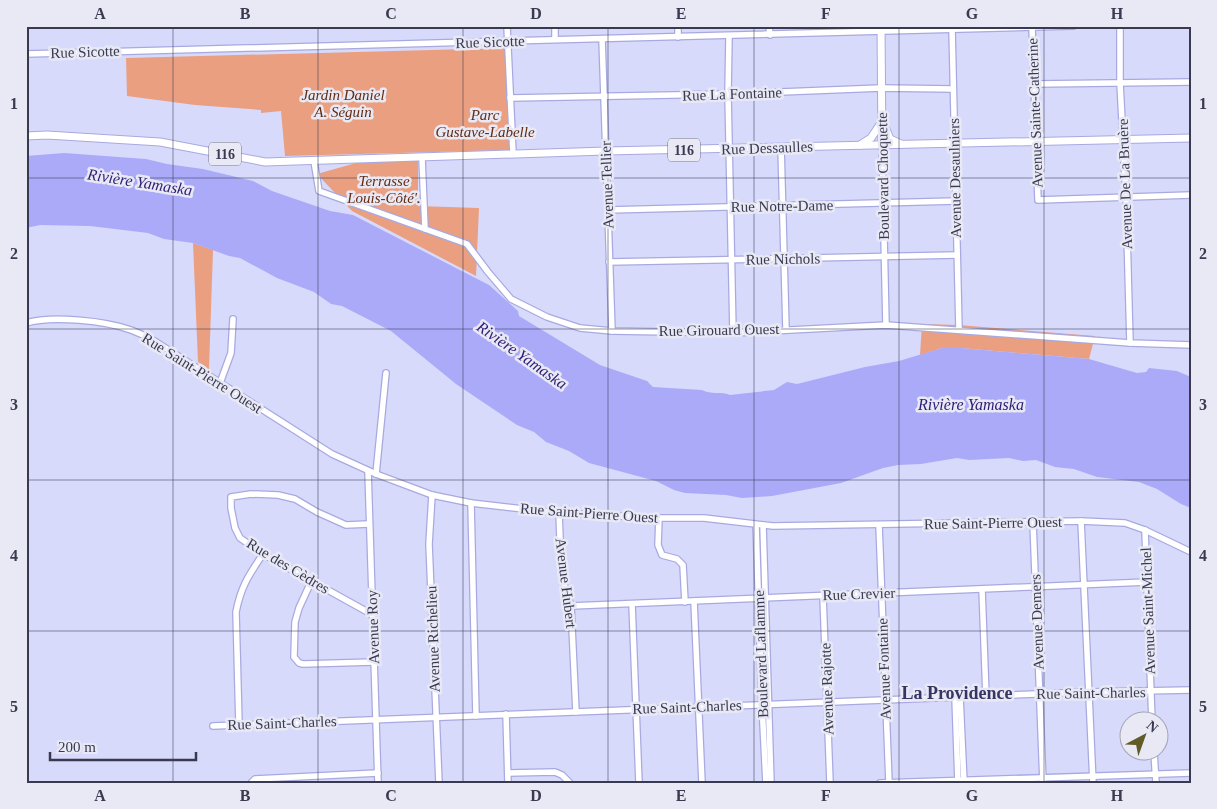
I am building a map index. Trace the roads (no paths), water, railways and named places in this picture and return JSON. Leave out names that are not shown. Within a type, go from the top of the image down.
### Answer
[{"type":"main road","name":"Boulevard Choquette","points":[[881,29],[882,146]]},
{"type":"main road","points":[[882,120],[890,139],[905,145]]},
{"type":"main road","points":[[859,146],[871,138],[882,120]]},
{"type":"main road","name":"116","points":[[26,136],[47,135],[160,142],[265,162],[314,161]]},
{"type":"main road","name":"Rue Dessaulles","points":[[314,161],[781,146],[882,146],[1191,138]]},
{"type":"street","points":[[507,26],[513,154]]},
{"type":"street","points":[[555,26],[555,39]]},
{"type":"street","points":[[678,26],[678,37]]},
{"type":"street","points":[[769,26],[770,34]]},
{"type":"street","name":"Rue Sicotte","points":[[26,54],[729,36],[881,29],[1074,26]]},
{"type":"street","name":"Avenue De La Bruère","points":[[1120,26],[1120,83],[1124,140],[1130,343]]},
{"type":"street","name":"Avenue Sainte-Catherine","points":[[1032,27],[1038,200],[1126,198]]},
{"type":"street","name":"Avenue Desaulniers","points":[[952,28],[959,330]]},
{"type":"street","points":[[729,36],[728,94],[733,333]]},
{"type":"street","name":"Avenue Tellier","points":[[602,39],[612,331]]},
{"type":"street","points":[[1035,84],[1191,82]]},
{"type":"street","name":"Rue La Fontaine","points":[[510,98],[728,94],[881,88],[953,89]]},
{"type":"street","points":[[781,146],[786,329]]},
{"type":"street","name":"Boulevard Choquette","points":[[882,146],[886,325]]},
{"type":"street","points":[[422,158],[424,229]]},
{"type":"street","name":"Rue Girouard Ouest","points":[[314,161],[319,191],[467,244],[511,299],[547,317],[580,328],[612,331],[733,333],[886,325],[1130,343],[1191,345]]},
{"type":"street","points":[[1126,198],[1191,195]]},
{"type":"street","name":"Rue Notre-Dame","points":[[608,210],[956,201]]},
{"type":"street","name":"Rue Nichols","points":[[609,262],[957,255]]},
{"type":"street","points":[[220,383],[231,353],[233,318]]},
{"type":"street","name":"Rue Saint-Pierre Ouest","points":[[26,323],[59,319],[95,322],[131,330],[153,340],[332,454],[368,471],[432,495],[471,503],[559,513],[659,518],[704,518],[760,525],[1081,521],[1125,523],[1145,530],[1191,552]]},
{"type":"street","points":[[376,474],[386,373]]},
{"type":"street","name":"Avenue Roy","points":[[368,471],[378,783]]},
{"type":"street","name":"Rue des Cèdres","points":[[369,524],[346,525],[295,500],[278,495],[252,494],[231,497],[234,528],[240,538],[263,554],[373,615]]},
{"type":"street","name":"Avenue Richelieu","points":[[432,495],[429,544],[439,783]]},
{"type":"street","points":[[471,503],[476,716]]},
{"type":"street","name":"Avenue Hubert","points":[[559,513],[563,580],[572,606],[576,712]]},
{"type":"street","points":[[659,518],[658,545],[662,555],[677,559],[683,565],[685,602]]},
{"type":"street","points":[[1081,521],[1093,783]]},
{"type":"street","name":"Avenue Demers","points":[[1033,522],[1043,780]]},
{"type":"street","name":"Boulevard Laflamme","points":[[760,525],[766,783]]},
{"type":"street","name":"Avenue Fontaine","points":[[879,525],[888,783]]},
{"type":"street","name":"Avenue Saint-Michel","points":[[1145,530],[1152,712]]},
{"type":"street","points":[[239,725],[236,612],[239,595],[244,584],[263,554]]},
{"type":"street","points":[[312,582],[299,608],[295,622],[294,657],[299,663],[303,664],[374,662]]},
{"type":"street","name":"Rue Crevier","points":[[572,606],[1147,582]]},
{"type":"street","points":[[982,589],[986,696]]},
{"type":"street","name":"Avenue Rajotte","points":[[823,596],[830,783]]},
{"type":"street","points":[[694,601],[702,783]]},
{"type":"street","points":[[632,604],[639,783]]},
{"type":"street","name":"Rue Saint-Charles","points":[[213,726],[1090,692],[1191,690]]},
{"type":"street","points":[[958,697],[961,781]]},
{"type":"street","name":"Boulevard Laflamme","points":[[765,704],[771,783]]},
{"type":"street","points":[[506,714],[508,783]]},
{"type":"street","points":[[1154,762],[1156,783]]},
{"type":"street","points":[[508,773],[555,772],[562,775],[570,783]]},
{"type":"street","points":[[251,783],[255,779],[378,773]]},
{"type":"street","points":[[880,783],[1043,780],[1092,776],[1191,773]]},
{"type":"water","name":"Rivière Yamaska","points":[[64,153],[146,159],[203,169],[253,181],[272,191],[330,211],[353,215],[489,285],[518,311],[519,316],[600,365],[647,381],[653,387],[702,390],[730,395],[774,390],[787,382],[797,384],[865,367],[899,361],[942,348],[1089,359],[1137,373],[1146,372],[1149,368],[1177,371],[1191,377],[1191,508],[1157,489],[1139,482],[1097,477],[1074,469],[1055,467],[1036,460],[1023,461],[1009,458],[969,460],[957,458],[921,464],[898,465],[883,468],[841,483],[772,496],[742,498],[726,495],[685,493],[674,490],[656,481],[589,463],[569,451],[546,442],[534,432],[517,425],[456,384],[391,331],[342,306],[331,304],[314,292],[277,278],[240,258],[193,243],[164,239],[148,233],[90,226],[40,225],[26,228],[26,156]]},
{"type":"district","name":"La Providence","points":[[957,693]]},
{"type":"park label","name":"Jardin Daniel A. Séguin","points":[[343,104]]},
{"type":"park label","name":"Parc Gustave-Labelle","points":[[485,124]]},
{"type":"park label","name":"Terrasse Louis-Côté'.","points":[[384,190]]}]
